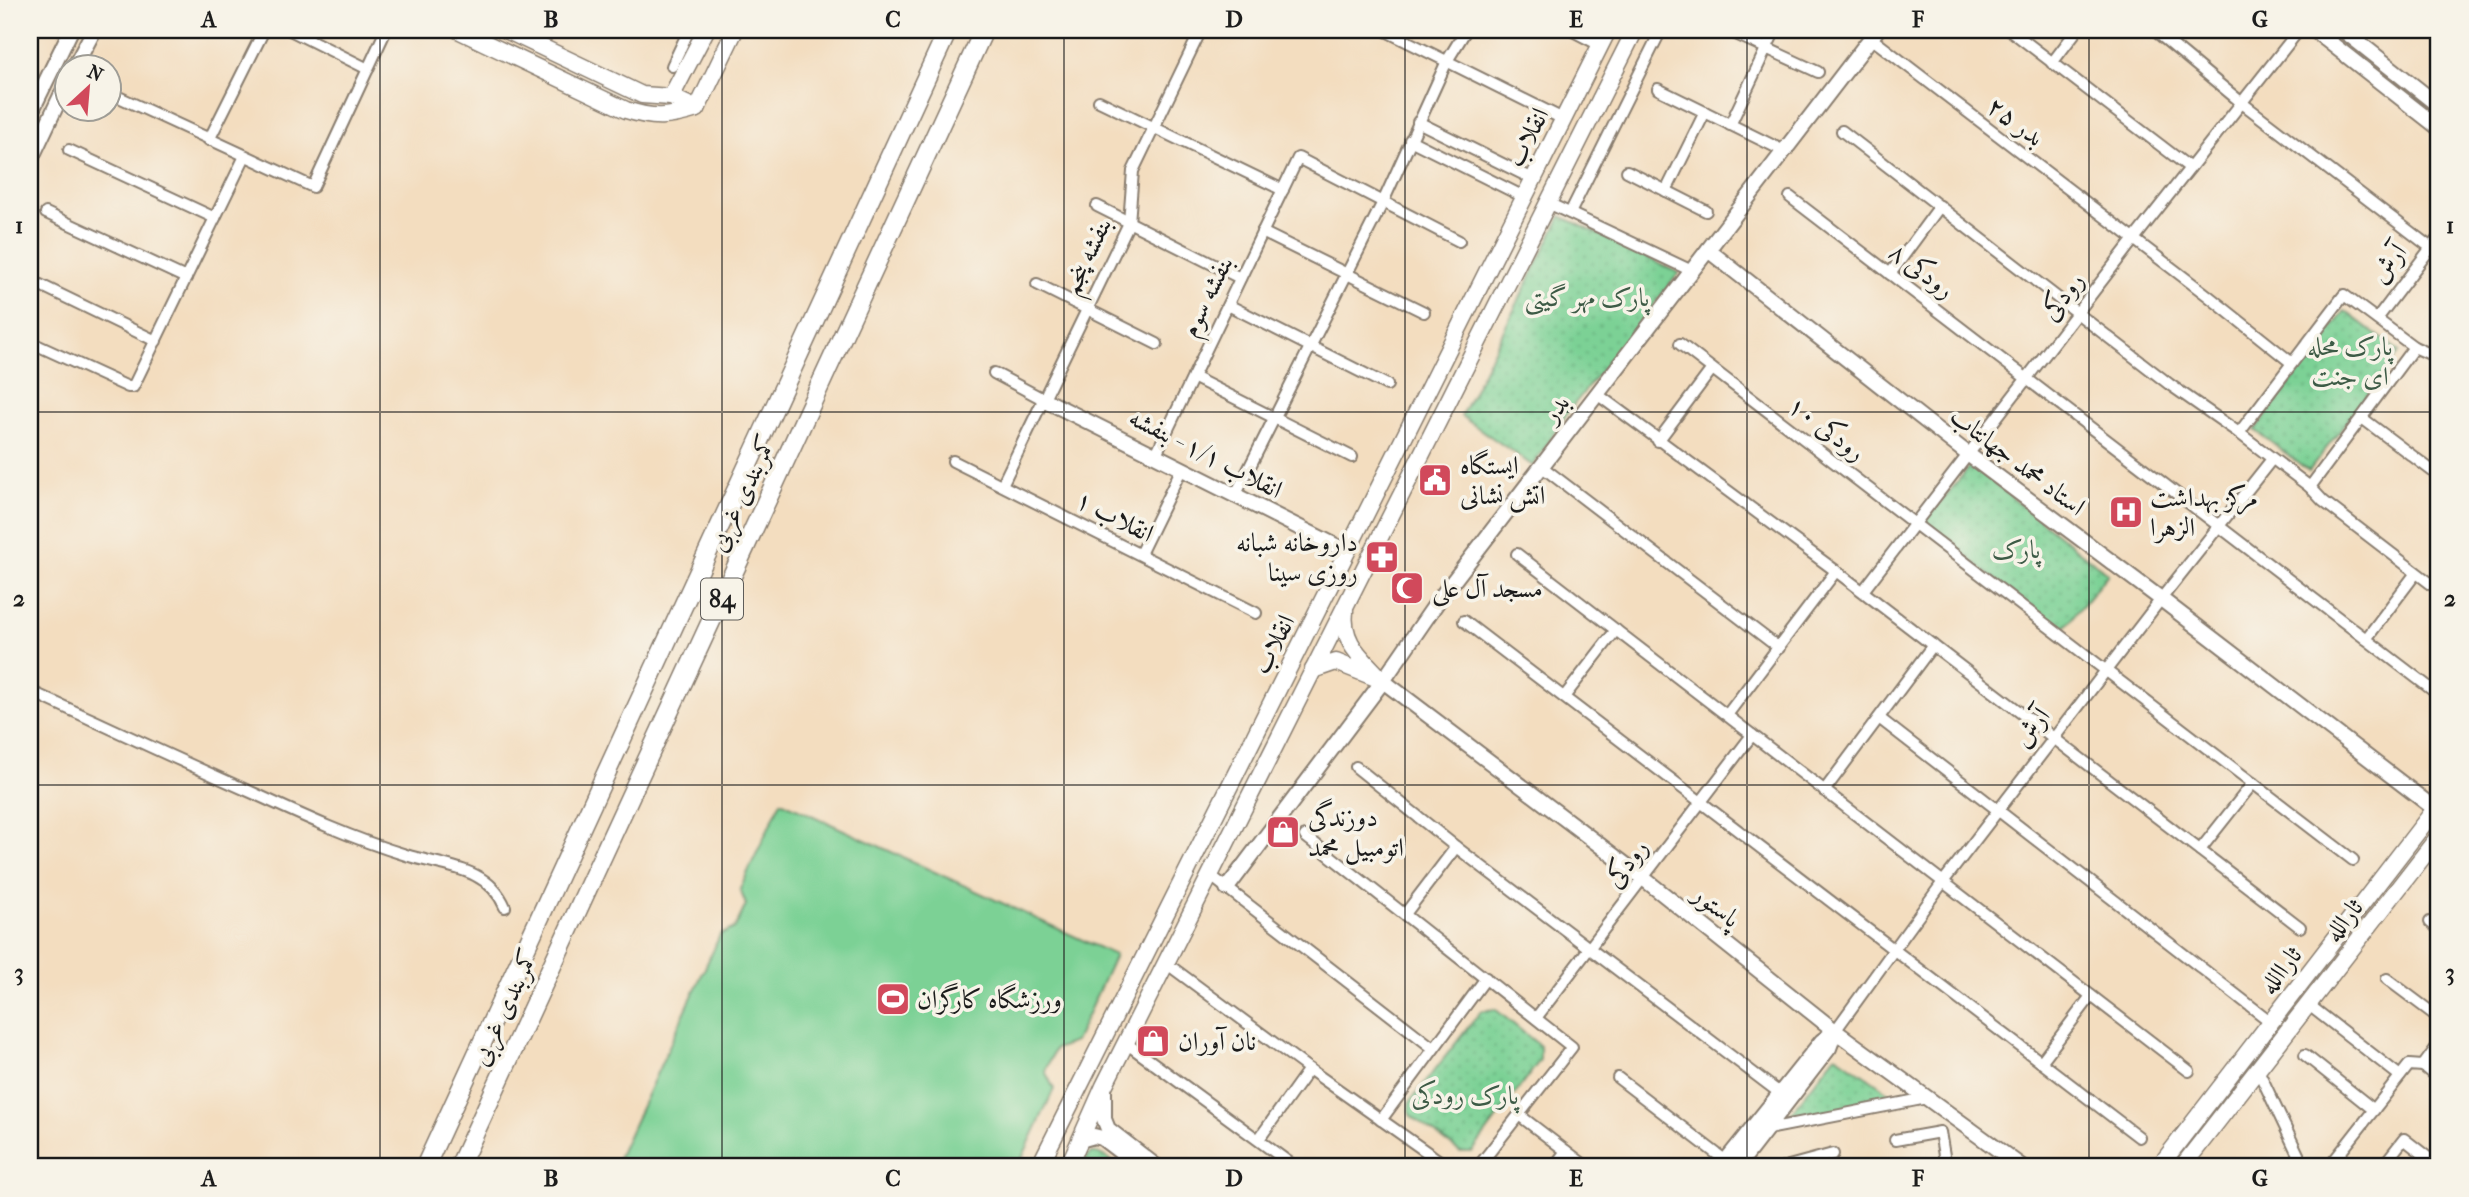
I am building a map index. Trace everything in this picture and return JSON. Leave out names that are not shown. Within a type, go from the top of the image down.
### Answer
[{"type":"highway","name":"کمربندی غربی","points":[[425,1167],[948,30]]},
{"type":"highway","name":"کمربندی غربی","points":[[459,1167],[984,30]]},
{"type":"main road","points":[[458,30],[626,110],[648,117],[674,116],[696,109],[735,30]]},
{"type":"main road","points":[[506,30],[642,95],[671,97],[696,109]]},
{"type":"main road","points":[[671,97],[706,30]]},
{"type":"main road","name":"انقلاب","points":[[1068,1167],[1104,1086],[1635,30]]},
{"type":"main road","name":"انقلاب","points":[[1039,1167],[1604,37]]},
{"type":"main road","points":[[1583,81],[1604,92]]},
{"type":"main road","points":[[1345,606],[1343,625],[1350,643],[1383,681]]},
{"type":"main road","points":[[1313,670],[1336,662],[1383,681]]},
{"type":"main road","name":"ثاراالله","points":[[2159,1167],[2438,809]]},
{"type":"main road","name":"ثارالله","points":[[2182,1167],[2439,836]]},
{"type":"street","points":[[30,114],[71,30]]},
{"type":"street","points":[[82,52],[94,30]]},
{"type":"street","points":[[209,140],[264,30]]},
{"type":"street","points":[[290,30],[368,69]]},
{"type":"street","points":[[122,99],[313,187],[386,30]]},
{"type":"street","points":[[672,65],[689,30]]},
{"type":"street","name":"بنفشه پنجم","points":[[1002,485],[1129,223],[1133,171],[1201,30]]},
{"type":"street","points":[[1384,30],[1563,119]]},
{"type":"street","points":[[1235,495],[1383,202],[1447,61],[1466,30]]},
{"type":"street","points":[[1571,30],[1604,37]]},
{"type":"street","points":[[1570,213],[1661,30]]},
{"type":"street","points":[[1727,30],[1818,72]]},
{"type":"street","points":[[1730,125],[1775,30]]},
{"type":"street","points":[[2010,30],[2190,168]]},
{"type":"street","points":[[2052,63],[2077,30]]},
{"type":"street","points":[[2154,30],[2242,103],[2435,251]]},
{"type":"street","name":"رودکی","points":[[1863,591],[2134,239],[2300,30]]},
{"type":"street","points":[[2314,30],[2439,128]]},
{"type":"street","points":[[2343,30],[2439,106]]},
{"type":"street","name":"بدر","points":[[1227,888],[1383,681],[1438,601],[1874,34]]},
{"type":"street","name":"بدر ۲۵","points":[[1874,34],[2292,363]]},
{"type":"street","points":[[2360,67],[2371,53]]},
{"type":"street","points":[[1658,89],[1784,151]]},
{"type":"street","points":[[1099,101],[1283,190]]},
{"type":"street","points":[[1666,191],[1705,112]]},
{"type":"street","points":[[30,161],[52,115]]},
{"type":"street","points":[[1418,122],[1533,179]]},
{"type":"street","points":[[1842,131],[2169,384],[2310,487],[2323,501],[2439,590]]},
{"type":"street","points":[[1410,140],[1524,197]]},
{"type":"street","points":[[69,150],[215,218]]},
{"type":"street","points":[[30,342],[133,387],[245,156]]},
{"type":"street","name":"بنفشه سوم","points":[[1156,454],[1298,158],[1383,202]]},
{"type":"street","points":[[1627,171],[1706,211]]},
{"type":"street","name":"رودکی ۸","points":[[1790,197],[2439,695]]},
{"type":"street","points":[[1383,202],[1459,240]]},
{"type":"street","points":[[1548,203],[1692,271]]},
{"type":"street","points":[[1097,206],[1240,278]]},
{"type":"street","points":[[1890,274],[1940,206]]},
{"type":"street","points":[[46,212],[186,278]]},
{"type":"street","points":[[1262,232],[1424,312]]},
{"type":"street","name":"آرش","points":[[2377,319],[2435,251],[2439,237]]},
{"type":"street","name":"استاد محمد جهانتاب","points":[[1708,250],[1969,455],[2438,809]]},
{"type":"street","points":[[30,280],[156,341]]},
{"type":"street","points":[[1037,284],[1157,344]]},
{"type":"street","points":[[2239,433],[2344,295],[2414,347],[2439,361]]},
{"type":"street","points":[[1228,305],[1387,385]]},
{"type":"street","name":"رودکی ۱۰","points":[[1680,344],[2353,860]]},
{"type":"street","points":[[2310,487],[2414,347]]},
{"type":"street","points":[[1658,441],[1712,369]]},
{"type":"street","points":[[994,373],[1044,398]]},
{"type":"street","points":[[1193,377],[1352,457]]},
{"type":"street","points":[[1597,394],[1863,591],[2300,927]]},
{"type":"street","name":"انقلاب ۱/۱ - بنفشه","points":[[1044,398],[1346,551]]},
{"type":"street","points":[[2362,418],[2439,476]]},
{"type":"street","name":"آرش","points":[[1728,1165],[1768,1129],[1829,1048],[1835,1031],[1942,882],[2272,458]]},
{"type":"street","name":"انقلاب ۱","points":[[953,461],[1256,613]]},
{"type":"street","points":[[1541,466],[1779,648]]},
{"type":"street","points":[[1140,554],[1182,468]]},
{"type":"street","points":[[1517,554],[2189,1071]]},
{"type":"street","points":[[1727,715],[1836,571]]},
{"type":"street","points":[[2366,639],[2416,573]]},
{"type":"street","points":[[1464,621],[2138,1137]]},
{"type":"street","points":[[1564,697],[1616,630]]},
{"type":"street","points":[[1824,791],[1933,645]]},
{"type":"street","name":"پاستور","points":[[1383,681],[1643,878],[1835,1031],[2022,1167]]},
{"type":"street","points":[[30,691],[323,825],[407,855],[475,874],[499,892],[505,907]]},
{"type":"street","points":[[1879,718],[2271,1022]]},
{"type":"street","name":"رودکی","points":[[1536,1018],[1752,735]]},
{"type":"street","points":[[1356,767],[1456,847],[1781,1094]]},
{"type":"street","points":[[2200,850],[2253,783]]},
{"type":"street","points":[[1304,836],[1572,1047],[1478,1167]]},
{"type":"street","points":[[1405,914],[1456,847]]},
{"type":"street","points":[[1210,875],[1433,1048]]},
{"type":"street","points":[[1166,963],[1448,1167]]},
{"type":"street","points":[[1381,1119],[1486,978]]},
{"type":"street","points":[[2387,979],[2439,1018]]},
{"type":"street","points":[[2041,1062],[2091,996]]},
{"type":"street","points":[[2308,1005],[2400,1076]]},
{"type":"street","name":"آرش","points":[[1728,1165],[1822,1041],[1835,1031]]},
{"type":"street","points":[[1126,1043],[1295,1167]]},
{"type":"street","points":[[2423,1066],[2439,1044]]},
{"type":"street","points":[[2305,1055],[2374,1110]]},
{"type":"street","points":[[2329,1167],[2409,1065],[2423,1066],[2439,1079]]},
{"type":"street","points":[[1259,1139],[1309,1069]]},
{"type":"street","points":[[2258,1070],[2304,1167]]},
{"type":"street","points":[[1618,1078],[1728,1165]]},
{"type":"street","points":[[1104,1086],[1104,1119],[1108,1129],[1157,1167]]},
{"type":"street","points":[[1768,1129],[1927,1098]]},
{"type":"street","points":[[1519,1115],[1587,1167]]},
{"type":"street","points":[[1895,1140],[1940,1132],[1946,1167]]},
{"type":"street","points":[[1080,1140],[1094,1136],[1102,1138],[1140,1167]]},
{"type":"street","points":[[2382,1167],[2404,1139],[2431,1160]]},
{"type":"street","points":[[1554,1167],[1566,1151]]},
{"type":"street","points":[[1421,1167],[1430,1154]]},
{"type":"street","points":[[1787,1167],[1833,1154]]},
{"type":"green space","name":"پارک مهر گیتی","points":[[1561,216],[1679,273],[1568,412],[1533,466],[1461,416]]},
{"type":"green space","name":"پارک محله ای جنت","points":[[2345,311],[2400,352],[2309,471],[2255,430]]},
{"type":"green space","name":"پارک","points":[[1971,465],[2108,574],[2061,632],[1924,523]]},
{"type":"green space","name":"ورزشگاه کارگران","points":[[781,801],[1115,955],[1075,1042],[1055,1049],[1045,1071],[1054,1089],[1018,1167],[614,1167],[720,935],[735,928],[746,905],[740,889]]},
{"type":"green space","name":"پارک رودکی","points":[[1495,1009],[1540,1046],[1540,1060],[1472,1152],[1460,1152],[1410,1115],[1409,1103],[1481,1011]]},
{"type":"green space","points":[[1836,1055],[1892,1094],[1879,1106],[1788,1122],[1787,1118]]},
{"type":"green space","points":[[1092,1153],[1103,1155],[1118,1167],[1081,1167]]},
{"type":"place","name":"ایستگاه اتش نشانی","points":[[1435,480]]},
{"type":"place","name":"مرکز بهداشت الزهرا","points":[[2126,512]]},
{"type":"place","name":"داروخانه شبانه روزی سینا","points":[[1382,557]]},
{"type":"place","name":"مسجد آل علی","points":[[1407,588]]},
{"type":"place","name":"دوزندگی اتومبیل محمد","points":[[1283,832]]},
{"type":"place","name":"ورزشگاه کارگران","points":[[893,999]]},
{"type":"place","name":"نان آوران","points":[[1153,1041]]}]
